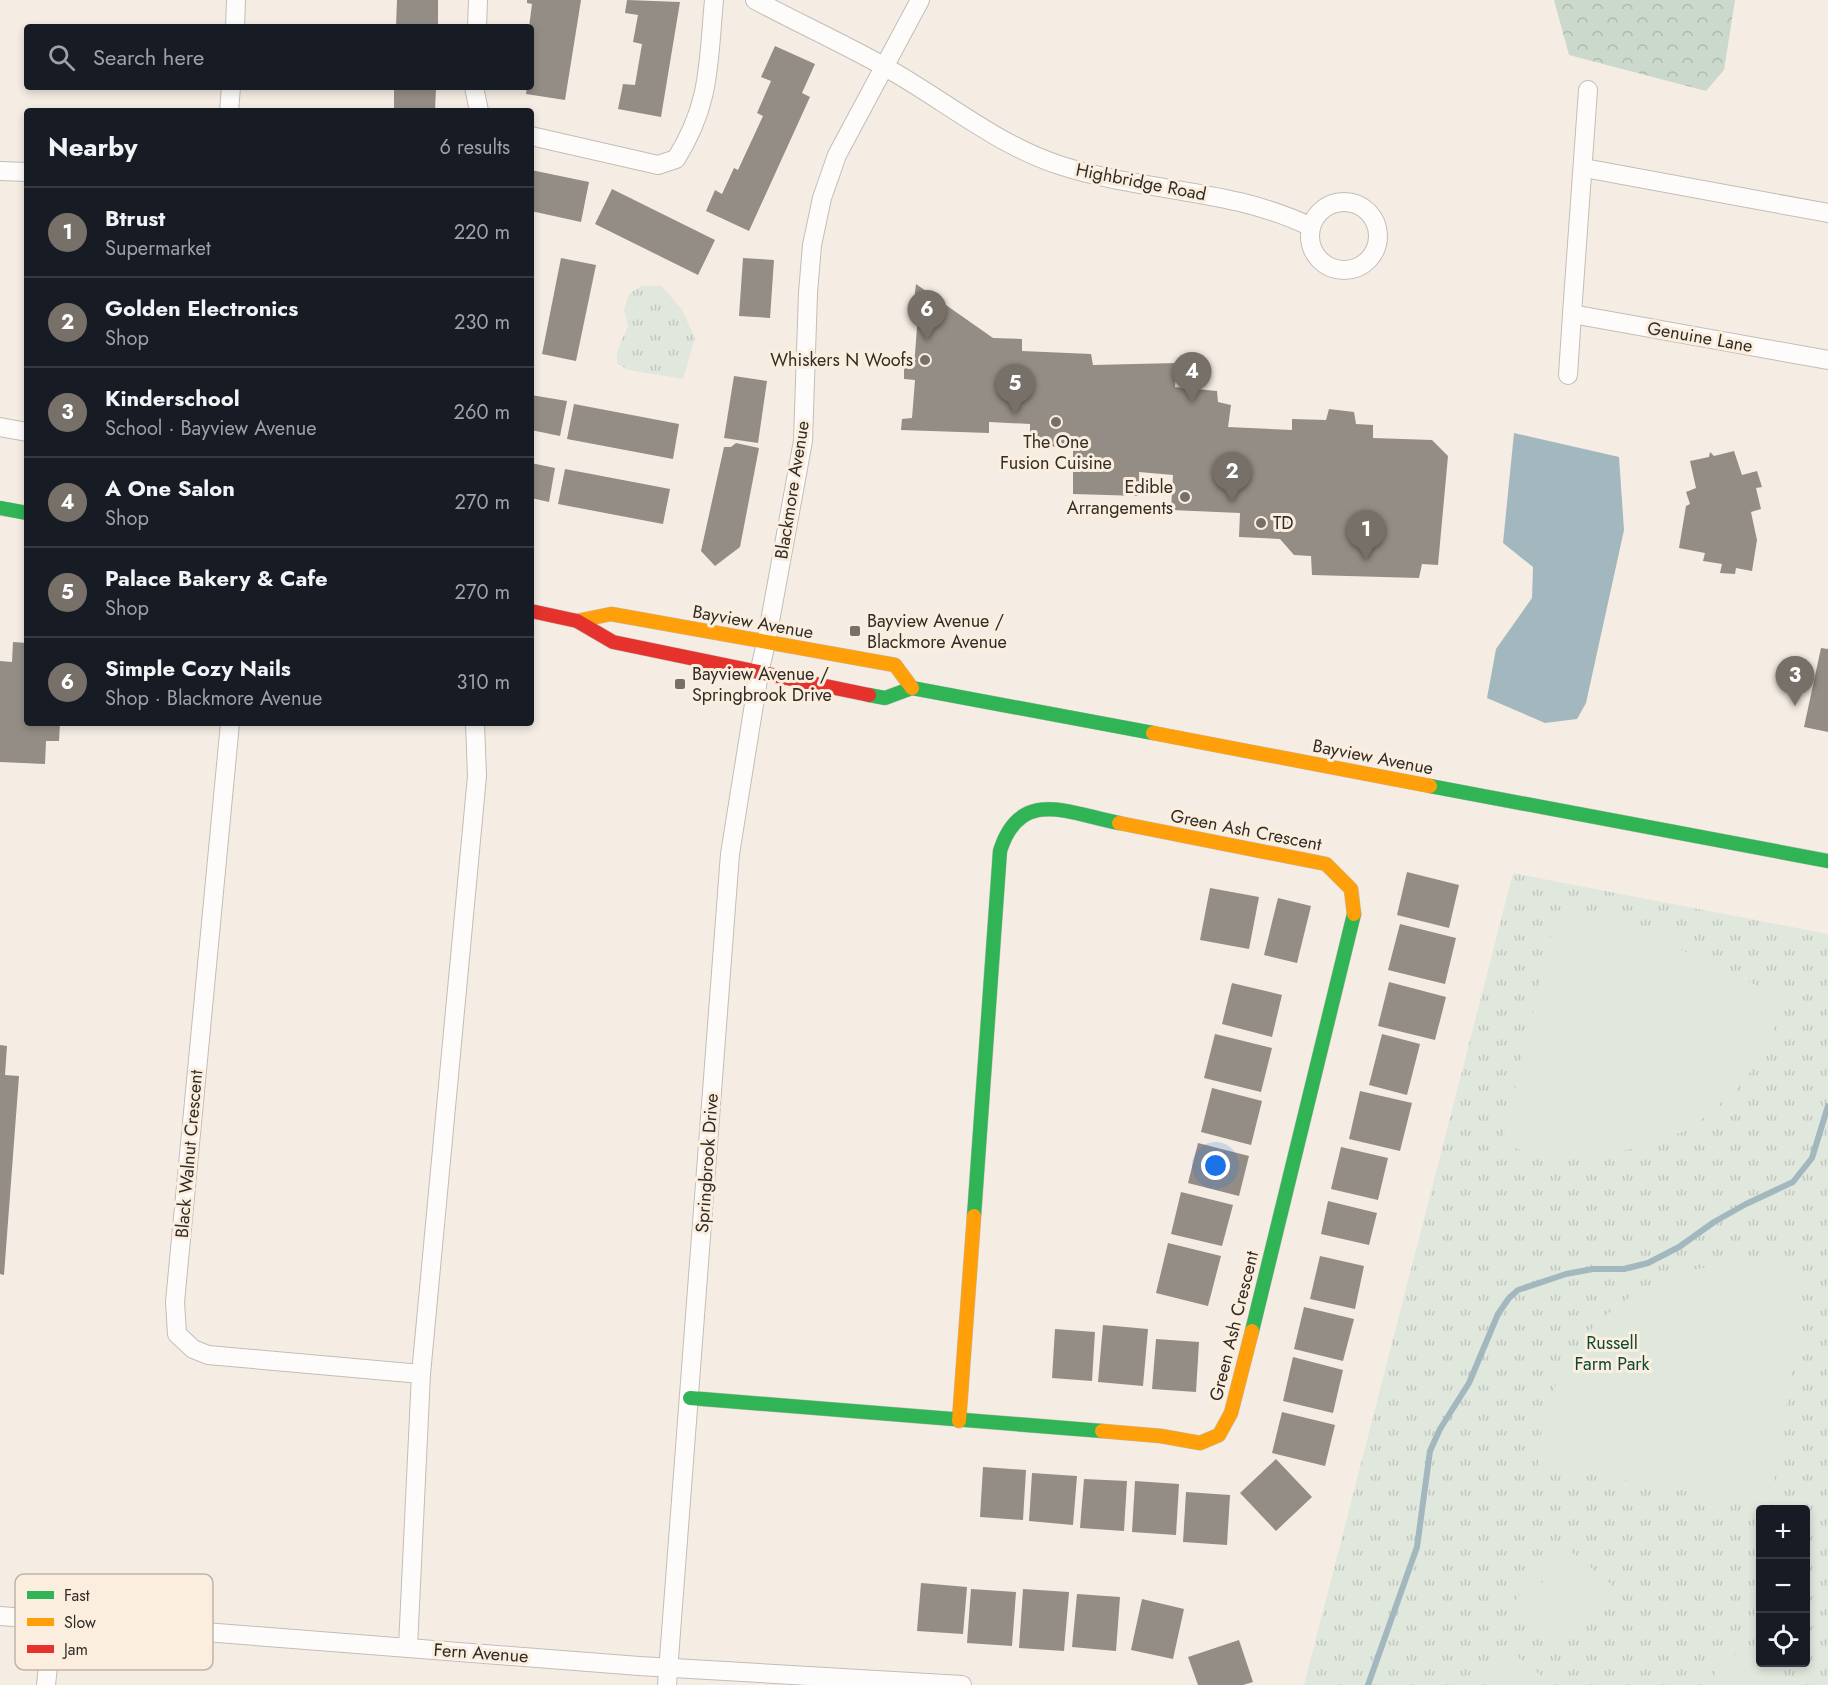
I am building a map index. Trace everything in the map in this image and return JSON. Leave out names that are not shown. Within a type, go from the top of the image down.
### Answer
[{"type":"street","points":[[235,24],[236,0]]},
{"type":"street","points":[[477,24],[478,0]]},
{"type":"street","points":[[534,137],[658,165],[676,159],[698,120],[705,95],[714,0]]},
{"type":"street","name":"Highbridge Road","points":[[755,0],[885,67],[977,126],[1056,164],[1089,174],[1251,203],[1287,215],[1311,227]]},
{"type":"street","name":"Blackmore Avenue","points":[[766,644],[803,441],[808,293],[814,236],[822,198],[837,154],[920,0]]},
{"type":"street","points":[[230,108],[231,90]]},
{"type":"street","points":[[475,90],[478,108]]},
{"type":"street","points":[[1568,375],[1588,90]]},
{"type":"street","points":[[1584,168],[1828,213]]},
{"type":"street","points":[[0,171],[24,172]]},
{"type":"street","name":"Genuine Lane","points":[[1572,314],[1828,360]]},
{"type":"street","points":[[0,427],[24,431]]},
{"type":"street","points":[[0,508],[24,512]]},
{"type":"street","name":"Bayview Avenue","points":[[534,612],[577,621],[613,642],[885,698],[912,688],[1828,861]]},
{"type":"street","name":"Bayview Avenue","points":[[577,621],[611,614],[766,644],[895,665],[912,688]]},
{"type":"street","name":"Springbrook Drive","points":[[668,1676],[730,855],[759,673],[766,644]]},
{"type":"street","name":"Black Walnut Crescent","points":[[230,726],[175,1302],[177,1334],[192,1349],[208,1355],[421,1374]]},
{"type":"street","points":[[408,1647],[421,1374],[477,776],[475,726]]},
{"type":"street","name":"Green Ash Crescent","points":[[690,1398],[959,1421],[1161,1436],[1200,1443],[1219,1435],[1231,1413],[1353,924],[1356,903],[1349,882],[1326,864],[1045,808],[1025,812],[1007,826],[1000,851],[959,1421]]},
{"type":"street","name":"Fern Avenue","points":[[0,1616],[15,1617]]},
{"type":"street","name":"Fern Avenue","points":[[213,1632],[408,1647],[668,1676],[962,1685]]},
{"type":"street","points":[[46,1685],[48,1670]]},
{"type":"green space","points":[[1554,0],[1735,0],[1724,70],[1706,91],[1569,55]]},
{"type":"green space","points":[[641,286],[662,286],[682,310],[695,338],[683,379],[628,370],[617,363],[617,352],[628,326],[624,310],[629,294]]},
{"type":"green space","name":"Russell Farm Park","points":[[1513,873],[1828,934],[1828,1685],[1304,1685]]},
{"type":"green space","points":[[1573,909],[1672,936],[1671,945],[1786,999],[1765,1053],[1737,1089],[1692,1128],[1642,1147],[1592,1156],[1539,1156],[1502,1144],[1555,920]]},
{"type":"green space","points":[[1744,1262],[1781,1265],[1794,1275],[1802,1306],[1773,1490],[1755,1503],[1538,1465],[1549,1402],[1561,1374],[1577,1348],[1596,1325],[1620,1304],[1646,1287],[1677,1274]]},
{"type":"green space","points":[[1560,1543],[1611,1584],[1592,1609],[1540,1568]]},
{"type":"green space","points":[[1534,1576],[1586,1617],[1567,1642],[1515,1601]]},
{"type":"green space","points":[[1505,1647],[1553,1685],[1502,1685],[1485,1672]]},
{"type":"green space","points":[[1756,1650],[1756,1667],[1782,1667],[1778,1685],[1716,1685],[1715,1670],[1721,1660],[1732,1655],[1747,1656]]},
{"type":"water","points":[[1514,433],[1619,457],[1624,530],[1586,703],[1577,719],[1545,723],[1487,698],[1496,649],[1532,598],[1533,567],[1503,543]]},
{"type":"building","points":[[397,0],[438,0],[438,24],[396,24]]},
{"type":"building","points":[[527,0],[581,0],[565,100],[526,94],[527,90],[534,90],[534,24],[529,24],[532,4],[527,3]]},
{"type":"building","points":[[627,0],[680,2],[661,117],[618,109],[623,84],[635,85],[642,44],[633,42],[638,15],[625,13]]},
{"type":"building","points":[[775,46],[815,64],[802,93],[810,97],[749,231],[706,211],[715,190],[722,194],[734,168],[738,170],[763,116],[757,113],[771,81],[761,77]]},
{"type":"building","points":[[394,90],[436,90],[435,108],[394,108]]},
{"type":"building","points":[[534,171],[589,182],[581,222],[534,212]]},
{"type":"building","points":[[612,189],[715,240],[698,275],[595,224]]},
{"type":"building","points":[[561,258],[596,265],[576,361],[542,354]]},
{"type":"building","points":[[743,258],[774,260],[770,318],[739,316]]},
{"type":"building","points":[[916,284],[993,338],[1022,339],[1022,351],[1091,354],[1093,365],[1177,363],[1175,387],[1217,391],[1218,402],[1231,405],[1228,427],[1292,430],[1292,419],[1326,420],[1329,409],[1354,412],[1356,424],[1373,425],[1373,438],[1432,440],[1448,456],[1438,565],[1422,564],[1419,578],[1312,575],[1311,556],[1294,555],[1280,539],[1239,537],[1240,513],[1171,510],[1173,475],[1139,472],[1140,496],[1073,494],[1073,447],[1030,446],[1030,424],[989,422],[989,433],[901,430],[902,419],[912,418],[915,380],[904,379],[904,368],[914,367],[919,301],[914,301]]},
{"type":"building","points":[[734,376],[767,381],[758,443],[724,438]]},
{"type":"building","points":[[534,396],[567,401],[560,436],[534,431]]},
{"type":"building","points":[[574,404],[679,424],[673,459],[567,439]]},
{"type":"building","points":[[736,443],[759,448],[740,547],[715,566],[701,551],[724,447],[731,447]]},
{"type":"building","points":[[1734,451],[1742,475],[1757,471],[1762,487],[1756,488],[1761,509],[1751,512],[1757,540],[1752,571],[1736,568],[1735,574],[1720,573],[1722,564],[1703,561],[1705,553],[1679,548],[1686,506],[1690,504],[1686,492],[1696,488],[1690,461],[1709,457],[1710,452],[1714,456]]},
{"type":"building","points":[[534,464],[555,468],[549,502],[534,499]]},
{"type":"building","points":[[565,469],[670,489],[663,524],[558,504]]},
{"type":"building","points":[[13,642],[24,643],[24,726],[60,726],[59,741],[46,741],[45,764],[0,762],[0,661],[12,662]]},
{"type":"building","points":[[1821,648],[1828,649],[1828,732],[1804,727]]},
{"type":"building","points":[[1407,872],[1459,885],[1449,928],[1397,915]]},
{"type":"building","points":[[1210,888],[1259,897],[1249,949],[1200,940]]},
{"type":"building","points":[[1278,898],[1311,906],[1297,963],[1264,955]]},
{"type":"building","points":[[1400,924],[1456,938],[1445,984],[1388,970]]},
{"type":"building","points":[[1389,982],[1446,997],[1435,1040],[1378,1026]]},
{"type":"building","points":[[1232,983],[1282,995],[1272,1037],[1222,1024]]},
{"type":"building","points":[[1215,1034],[1272,1048],[1261,1092],[1204,1078]]},
{"type":"building","points":[[1382,1034],[1420,1044],[1407,1095],[1369,1085]]},
{"type":"building","points":[[0,1045],[7,1046],[5,1075],[19,1076],[4,1275],[0,1274]]},
{"type":"building","points":[[1212,1088],[1262,1101],[1251,1145],[1201,1132]]},
{"type":"building","points":[[1360,1091],[1412,1103],[1400,1151],[1349,1139]]},
{"type":"building","points":[[1198,1143],[1249,1156],[1239,1196],[1188,1183]]},
{"type":"building","points":[[1341,1147],[1388,1158],[1378,1200],[1331,1189]]},
{"type":"building","points":[[1181,1192],[1233,1205],[1222,1246],[1171,1234]]},
{"type":"building","points":[[1328,1201],[1377,1213],[1369,1245],[1321,1234]]},
{"type":"building","points":[[1168,1243],[1221,1256],[1208,1306],[1156,1293]]},
{"type":"building","points":[[1320,1256],[1364,1266],[1355,1309],[1310,1299]]},
{"type":"building","points":[[1304,1307],[1354,1319],[1343,1361],[1294,1349]]},
{"type":"building","points":[[1103,1325],[1148,1329],[1143,1386],[1098,1382]]},
{"type":"building","points":[[1055,1329],[1095,1332],[1092,1381],[1052,1378]]},
{"type":"building","points":[[1156,1339],[1199,1342],[1196,1392],[1152,1389]]},
{"type":"building","points":[[1293,1357],[1343,1370],[1333,1413],[1283,1401]]},
{"type":"building","points":[[1282,1412],[1335,1425],[1325,1466],[1272,1453]]},
{"type":"building","points":[[1276,1459],[1312,1497],[1276,1531],[1240,1493]]},
{"type":"building","points":[[983,1467],[1026,1470],[1023,1520],[980,1517]]},
{"type":"building","points":[[1032,1473],[1077,1476],[1073,1525],[1029,1521]]},
{"type":"building","points":[[1084,1479],[1127,1481],[1124,1531],[1080,1528]]},
{"type":"building","points":[[1135,1481],[1179,1484],[1176,1535],[1132,1532]]},
{"type":"building","points":[[1186,1492],[1230,1495],[1227,1545],[1183,1542]]},
{"type":"building","points":[[921,1583],[967,1587],[963,1634],[917,1631]]},
{"type":"building","points":[[971,1589],[1016,1592],[1012,1646],[967,1643]]},
{"type":"building","points":[[1023,1589],[1069,1592],[1064,1651],[1019,1648]]},
{"type":"building","points":[[1077,1594],[1120,1597],[1116,1651],[1072,1647]]},
{"type":"building","points":[[1142,1599],[1184,1609],[1173,1659],[1131,1650]]},
{"type":"building","points":[[1239,1640],[1253,1682],[1243,1685],[1198,1685],[1188,1657]]},
{"type":"waterway","points":[[1368,1685],[1417,1547],[1430,1451],[1440,1429],[1469,1383],[1498,1314],[1509,1298],[1518,1290],[1566,1274],[1593,1269],[1624,1269],[1648,1263],[1679,1247],[1714,1222],[1746,1204],[1793,1182],[1812,1158],[1828,1106]]},
{"type":"traffic: fast","points":[[0,508],[24,512]]},
{"type":"traffic: fast","points":[[869,695],[885,698],[912,688],[1153,733]]},
{"type":"traffic: fast","points":[[1430,786],[1828,861]]},
{"type":"traffic: fast","points":[[974,1216],[1000,851],[1009,831],[1020,818],[1033,811],[1048,809],[1064,811],[1119,823]]},
{"type":"traffic: fast","points":[[1252,1331],[1354,914]]},
{"type":"traffic: fast","points":[[690,1398],[1102,1431]]},
{"type":"traffic: slow","points":[[577,621],[611,614],[895,665],[912,688]]},
{"type":"traffic: slow","points":[[1153,733],[1430,786]]},
{"type":"traffic: slow","points":[[1119,823],[1326,864],[1351,889],[1354,914]]},
{"type":"traffic: slow","points":[[959,1421],[974,1216]]},
{"type":"traffic: slow","points":[[1102,1431],[1161,1436],[1200,1443],[1219,1435],[1231,1413],[1252,1331]]},
{"type":"traffic: jam","points":[[534,612],[577,621],[613,642],[869,695]]},
{"type":"place","name":"Simple Cozy Nails","points":[[927,340]]},
{"type":"place","name":"Whiskers N Woofs","points":[[925,360]]},
{"type":"place","name":"A One Salon","points":[[1192,402]]},
{"type":"place","name":"Palace Bakery & Cafe","points":[[1015,414]]},
{"type":"place","name":"The One Fusion Cuisine","points":[[1056,422]]},
{"type":"place","name":"Edible Arrangements","points":[[1185,497]]},
{"type":"place","name":"Golden Electronics","points":[[1232,502]]},
{"type":"place","name":"TD","points":[[1261,523]]},
{"type":"place","name":"Btrust","points":[[1366,560]]},
{"type":"place","name":"Bayview Avenue / Blackmore Avenue","points":[[855,631]]},
{"type":"place","name":"Bayview Avenue / Springbrook Drive","points":[[680,684]]},
{"type":"place","name":"Kinderschool","points":[[1795,706]]}]
